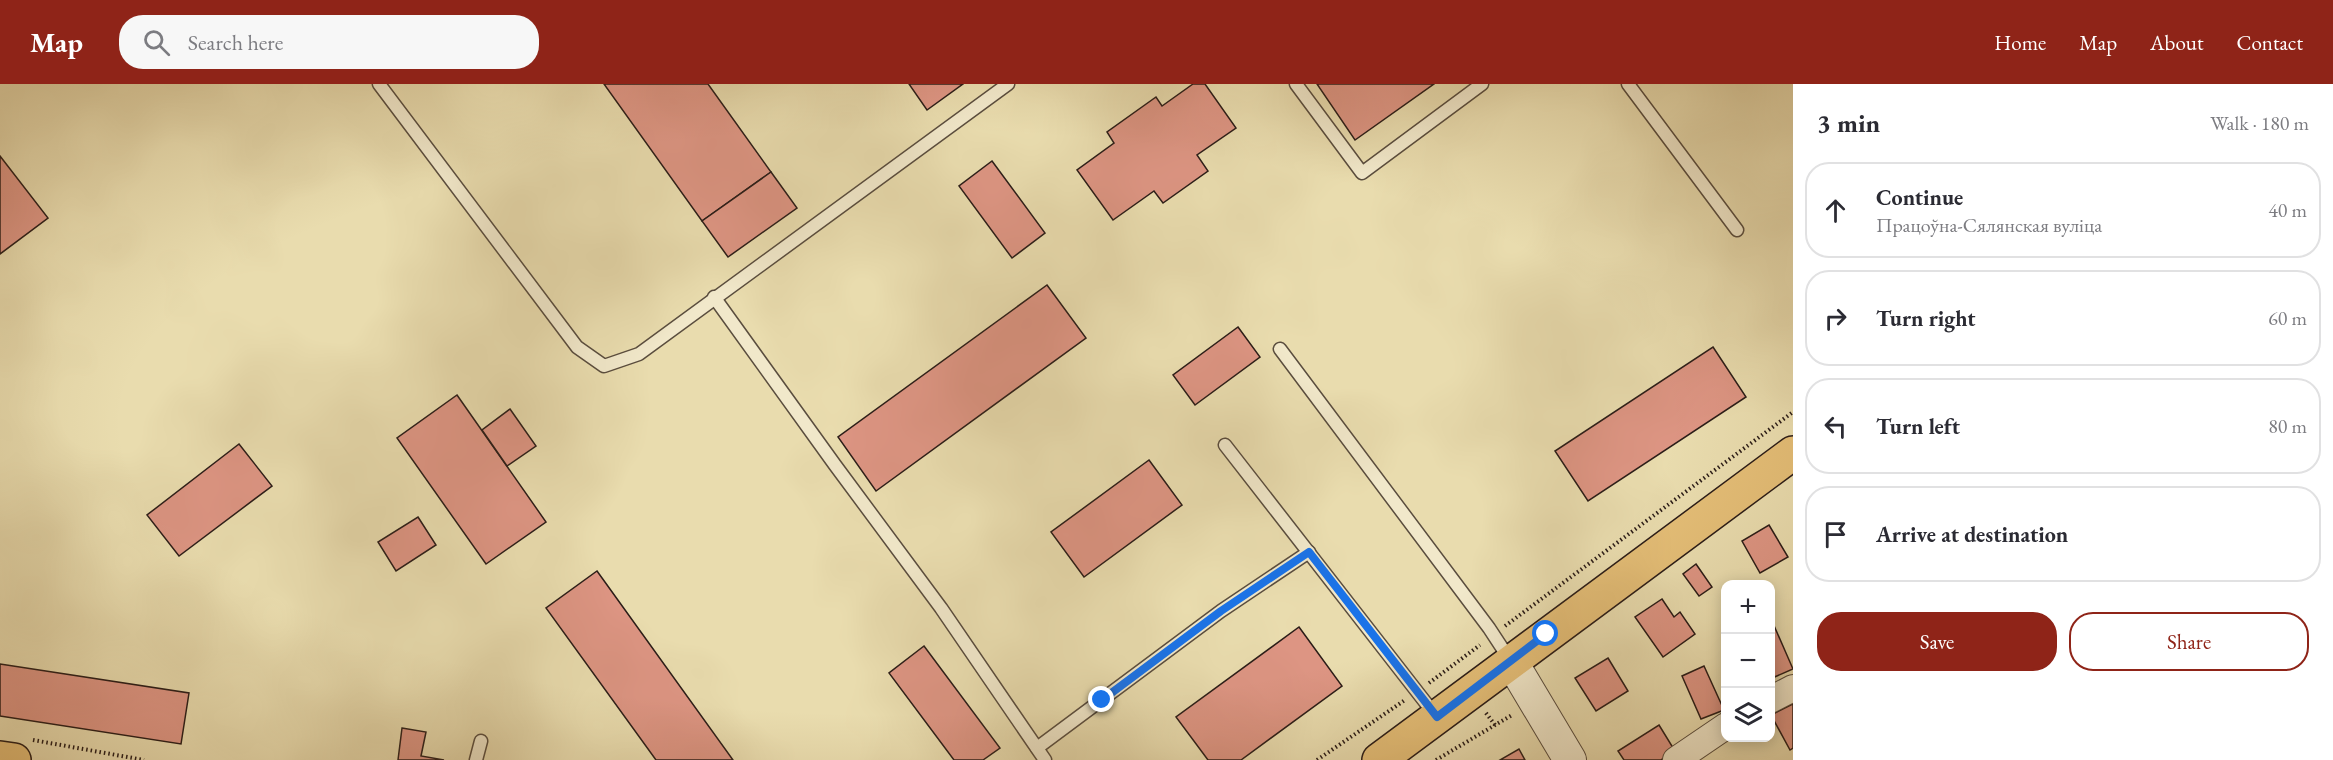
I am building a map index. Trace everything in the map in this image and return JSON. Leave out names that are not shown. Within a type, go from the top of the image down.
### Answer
[{"type":"main road","points":[[1379,760],[1427,704],[1502,648],[1793,453]]},
{"type":"street","points":[[1502,648],[1570,760]]},
{"type":"street","points":[[1775,697],[1793,688]]},
{"type":"street","points":[[1676,760],[1721,729]]},
{"type":"lane","points":[[379,84],[577,347],[604,366],[639,354],[1008,84]]},
{"type":"lane","points":[[1296,84],[1362,173],[1482,84]]},
{"type":"lane","points":[[1628,84],[1737,230]]},
{"type":"lane","points":[[714,297],[834,465],[941,608],[1046,760]]},
{"type":"lane","points":[[1280,349],[1502,648]]},
{"type":"lane","points":[[1225,445],[1427,704]]},
{"type":"lane","points":[[1037,748],[1221,611],[1309,552]]},
{"type":"lane","points":[[476,760],[481,741]]},
{"type":"path","points":[[1317,760],[1427,704],[1502,648],[1793,412]]},
{"type":"path","points":[[12,752],[144,760]]},
{"type":"building","points":[[604,84],[708,84],[771,172],[702,221]]},
{"type":"building","points":[[909,84],[963,84],[927,110]]},
{"type":"building","points":[[1193,84],[1205,84],[1236,128],[1197,155],[1208,171],[1163,203],[1154,191],[1113,220],[1077,170],[1114,143],[1107,132],[1156,97],[1162,106]]},
{"type":"building","points":[[1317,84],[1434,84],[1355,140]]},
{"type":"building","points":[[0,156],[48,218],[0,254]]},
{"type":"building","points":[[992,161],[1045,233],[1012,258],[959,186]]},
{"type":"building","points":[[771,172],[797,208],[728,257],[702,221]]},
{"type":"building","points":[[1047,285],[1086,338],[876,491],[838,437]]},
{"type":"building","points":[[1238,327],[1260,357],[1195,405],[1173,375]]},
{"type":"building","points":[[1713,347],[1746,397],[1588,501],[1555,451]]},
{"type":"building","points":[[457,395],[546,522],[486,564],[397,438]]},
{"type":"building","points":[[510,409],[536,446],[507,466],[482,430]]},
{"type":"building","points":[[239,444],[272,486],[179,556],[147,515]]},
{"type":"building","points":[[1149,460],[1182,505],[1084,577],[1051,532]]},
{"type":"building","points":[[418,517],[436,545],[396,571],[378,542]]},
{"type":"building","points":[[1769,525],[1788,557],[1760,573],[1742,541]]},
{"type":"building","points":[[1696,564],[1712,587],[1699,596],[1683,574]]},
{"type":"building","points":[[597,571],[733,760],[656,760],[546,608]]},
{"type":"building","points":[[1662,599],[1674,617],[1680,612],[1695,634],[1663,657],[1635,617]]},
{"type":"building","points":[[1299,627],[1342,686],[1241,760],[1208,760],[1176,717]]},
{"type":"building","points":[[1775,628],[1793,669],[1775,677]]},
{"type":"building","points":[[924,646],[1000,748],[983,760],[954,760],[889,673]]},
{"type":"building","points":[[1608,658],[1628,691],[1596,711],[1575,678]]},
{"type":"building","points":[[0,664],[189,693],[181,744],[0,716]]},
{"type":"building","points":[[1704,666],[1721,703],[1721,711],[1701,719],[1682,676]]},
{"type":"building","points":[[1793,704],[1793,748],[1790,750],[1775,722],[1775,713]]},
{"type":"building","points":[[1659,725],[1675,751],[1661,760],[1624,760],[1618,751]]},
{"type":"building","points":[[402,728],[426,732],[421,756],[444,760],[398,760]]},
{"type":"building","points":[[1519,749],[1525,760],[1500,760]]},
{"type":"route","points":[[1102,700],[1221,611],[1309,552],[1437,717],[1546,634]]}]
